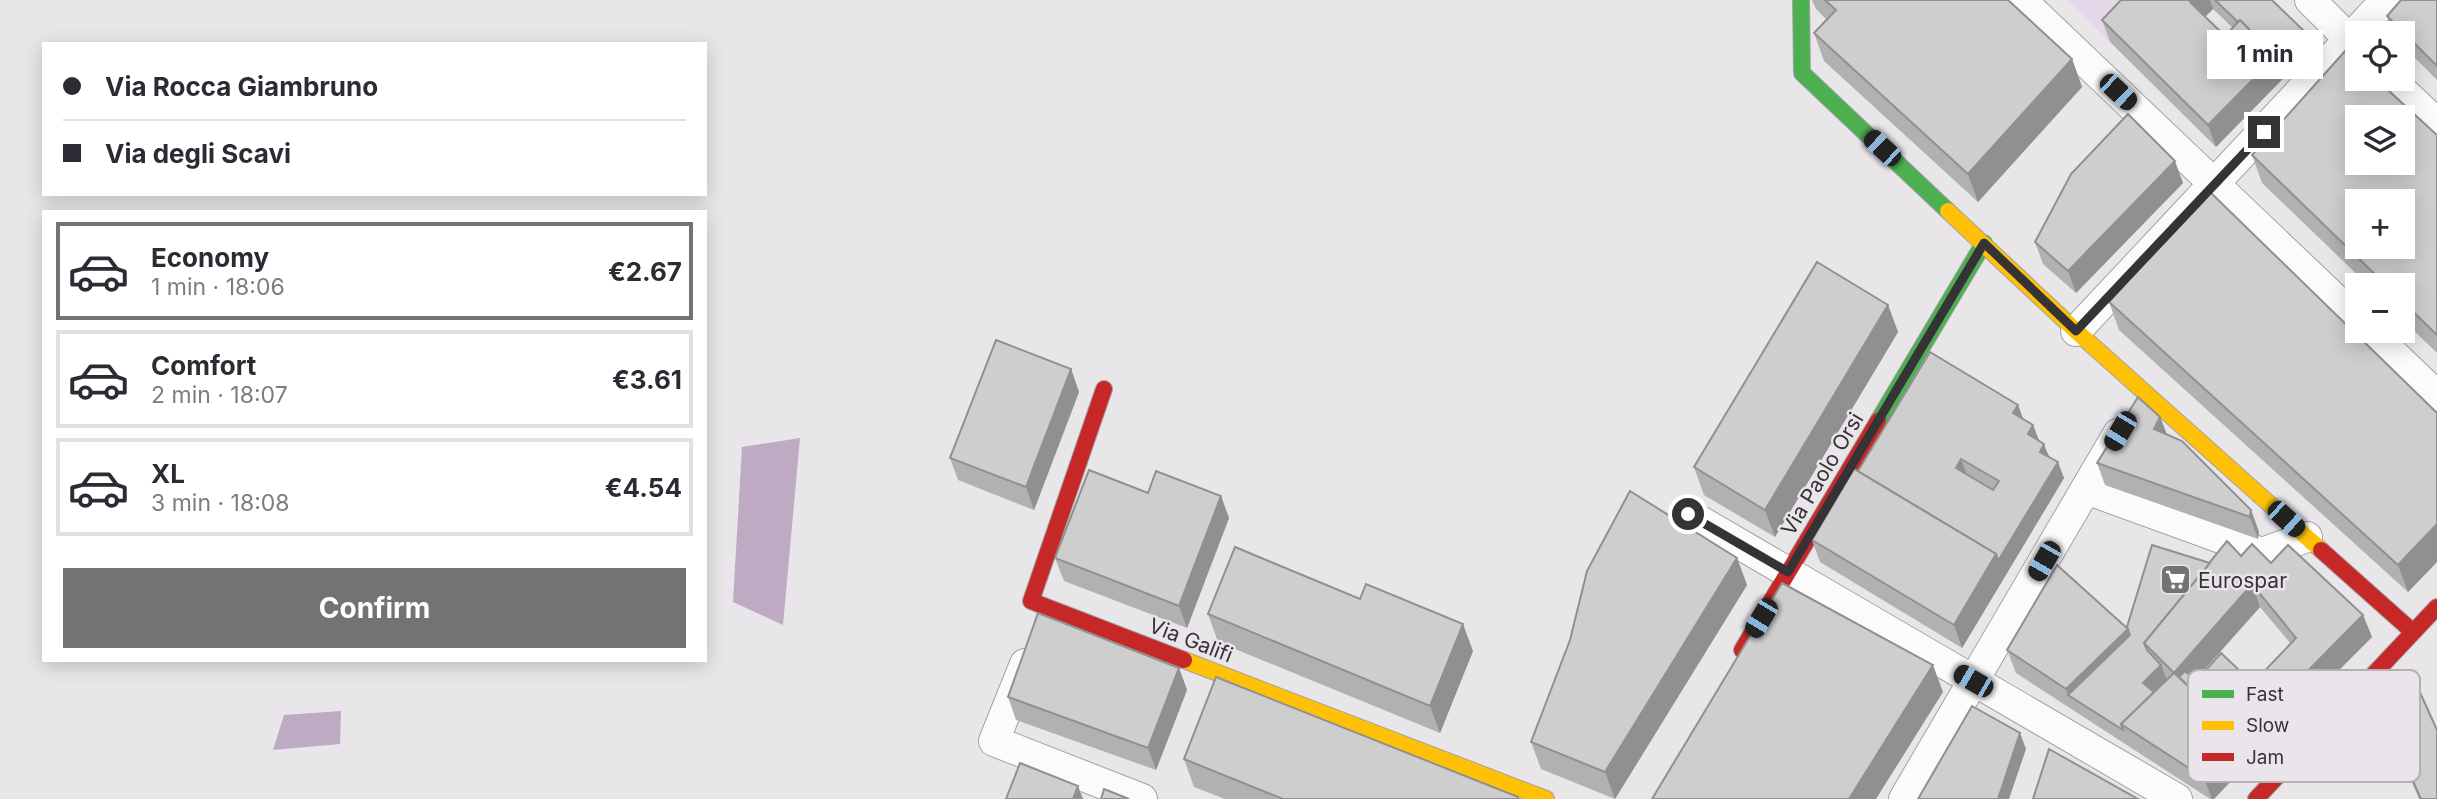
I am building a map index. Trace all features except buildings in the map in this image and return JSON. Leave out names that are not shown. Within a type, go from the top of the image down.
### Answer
[{"type":"street","points":[[1801,0],[1802,73],[2076,331],[2413,632]]},
{"type":"street","points":[[2021,0],[2345,309]]},
{"type":"street","points":[[2076,331],[2345,49],[2310,0]]},
{"type":"street","points":[[2368,21],[2386,0]]},
{"type":"street","points":[[2403,91],[2437,124]]},
{"type":"street","name":"Via Paolo Orsi","points":[[1732,668],[1984,243]]},
{"type":"street","points":[[2382,343],[2437,396]]},
{"type":"street","points":[[1104,389],[1031,601],[1039,628],[994,741],[1142,799]]},
{"type":"street","points":[[1904,799],[2144,392]]},
{"type":"street","points":[[2086,489],[2262,553],[2307,537]]},
{"type":"street","points":[[1688,514],[2177,799]]},
{"type":"street","points":[[2377,670],[2437,607]]},
{"type":"street","name":"Via Galifi","points":[[1039,628],[1546,799]]},
{"type":"street","points":[[2256,799],[2272,782]]},
{"type":"shaded area","points":[[2068,0],[2151,0],[2110,42]]},
{"type":"shaded area","points":[[800,438],[783,625],[733,602],[742,447]]},
{"type":"shaded area","points":[[341,711],[340,744],[273,750],[284,715]]},
{"type":"traffic: fast","points":[[1801,0],[1802,73],[1948,211]]},
{"type":"traffic: fast","points":[[1878,421],[1984,243]]},
{"type":"traffic: slow","points":[[1948,211],[2076,331],[2321,550]]},
{"type":"traffic: slow","points":[[1184,660],[1546,799]]},
{"type":"traffic: jam","points":[[1104,389],[1031,601],[1184,660]]},
{"type":"traffic: jam","points":[[1742,650],[1878,421]]},
{"type":"traffic: jam","points":[[2321,550],[2413,632]]},
{"type":"traffic: jam","points":[[2378,670],[2437,607]]},
{"type":"traffic: jam","points":[[2256,799],[2272,782]]},
{"type":"place","name":"Eurospar","points":[[2175,580]]},
{"type":"route","points":[[1688,514],[1788,572],[1984,243],[2076,331],[2264,132]]}]
